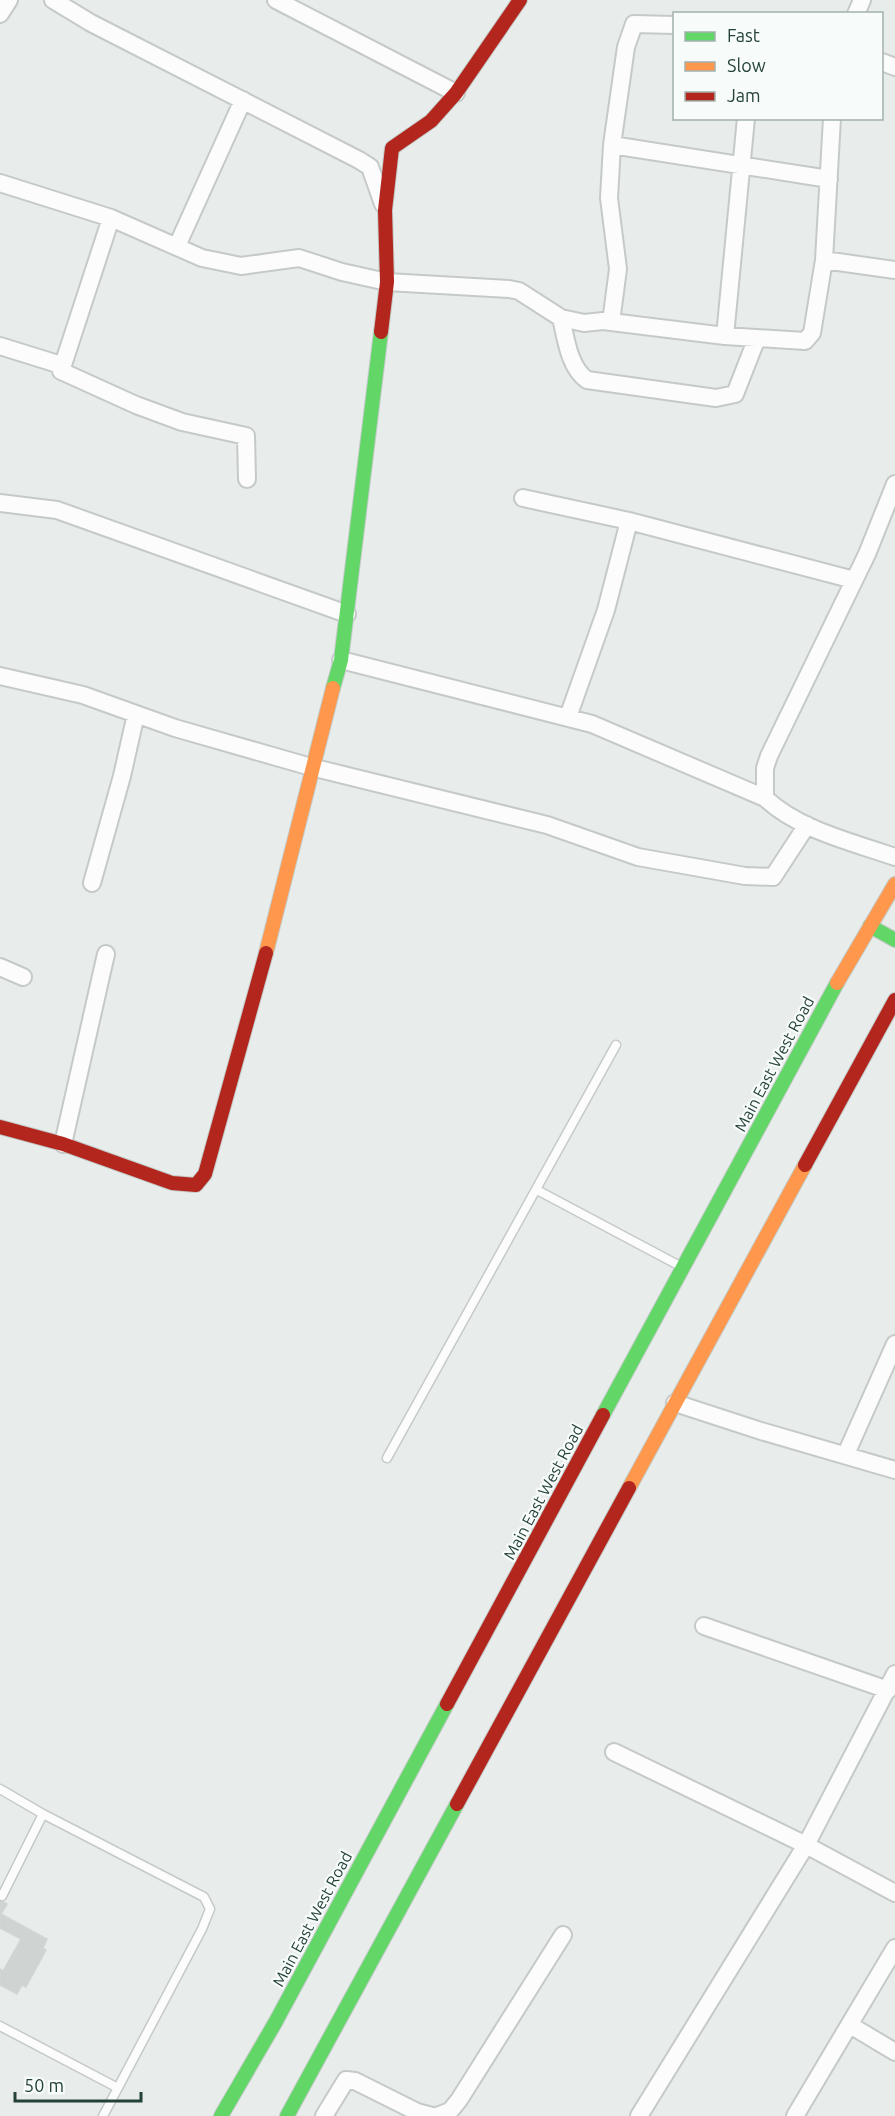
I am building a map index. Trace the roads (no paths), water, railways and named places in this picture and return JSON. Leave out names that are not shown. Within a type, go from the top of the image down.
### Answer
[{"type":"main road","points":[[0,1127],[63,1144],[172,1183],[196,1185],[205,1174],[236,1054],[272,931],[311,767],[341,660],[387,282],[385,210],[392,148],[431,121],[456,93],[520,0]]},
{"type":"main road","name":"Main East West Road","points":[[221,2116],[275,2023],[826,1000],[895,884]]},
{"type":"main road","points":[[870,926],[895,940]]},
{"type":"main road","points":[[287,2116],[895,1000]]},
{"type":"street","points":[[0,14],[9,0]]},
{"type":"street","points":[[53,0],[91,23],[370,167],[385,210]]},
{"type":"street","points":[[276,0],[456,93]]},
{"type":"street","points":[[611,322],[618,269],[609,198],[612,145],[626,47],[634,24],[643,22],[673,25]]},
{"type":"street","points":[[177,246],[243,100]]},
{"type":"street","points":[[725,336],[746,120]]},
{"type":"street","points":[[0,183],[111,218],[202,258],[241,266],[299,258],[342,272],[387,282],[519,291],[561,318],[584,323],[611,322],[725,336],[802,341],[810,338],[824,260],[832,120]]},
{"type":"street","points":[[612,145],[829,179]]},
{"type":"street","points":[[111,218],[80,318],[61,365],[63,374],[182,422],[246,436],[247,479]]},
{"type":"street","points":[[824,260],[895,270]]},
{"type":"street","points":[[561,318],[573,363],[587,380],[716,398],[735,394],[757,338]]},
{"type":"street","points":[[0,346],[61,365]]},
{"type":"street","points":[[765,798],[765,768],[769,756],[854,580],[895,484]]},
{"type":"street","points":[[523,498],[629,521],[854,580]]},
{"type":"street","points":[[0,503],[57,510],[347,614]]},
{"type":"street","points":[[568,717],[606,610],[629,521]]},
{"type":"street","points":[[341,660],[568,717],[647,746],[765,798],[778,810],[807,825],[895,857]]},
{"type":"street","points":[[0,676],[83,695],[136,714],[311,767],[547,825],[638,857],[763,879],[773,877],[781,868],[807,825]]},
{"type":"street","points":[[92,883],[122,776],[136,714]]},
{"type":"street","points":[[63,1144],[106,954]]},
{"type":"street","points":[[0,967],[23,977]]},
{"type":"street","points":[[846,1454],[895,1344]]},
{"type":"street","points":[[675,1403],[895,1470]]},
{"type":"street","points":[[704,1626],[888,1690]]},
{"type":"street","points":[[639,2116],[806,1845],[895,1674]]},
{"type":"street","points":[[614,1752],[806,1845],[895,1893]]},
{"type":"street","points":[[437,2116],[450,2111],[459,2100],[563,1935]]},
{"type":"street","points":[[795,2116],[895,1948]]},
{"type":"street","points":[[850,2025],[895,2052]]},
{"type":"street","points":[[324,2116],[346,2080],[356,2081],[417,2112],[432,2116]]},
{"type":"lane","points":[[387,1458],[616,1045]]},
{"type":"lane","points":[[537,1190],[683,1268]]},
{"type":"lane","points":[[0,1789],[43,1814],[204,1897],[210,1909],[202,1929],[103,2116]]},
{"type":"lane","points":[[2,1896],[43,1814]]},
{"type":"lane","points":[[0,2026],[118,2088]]}]
